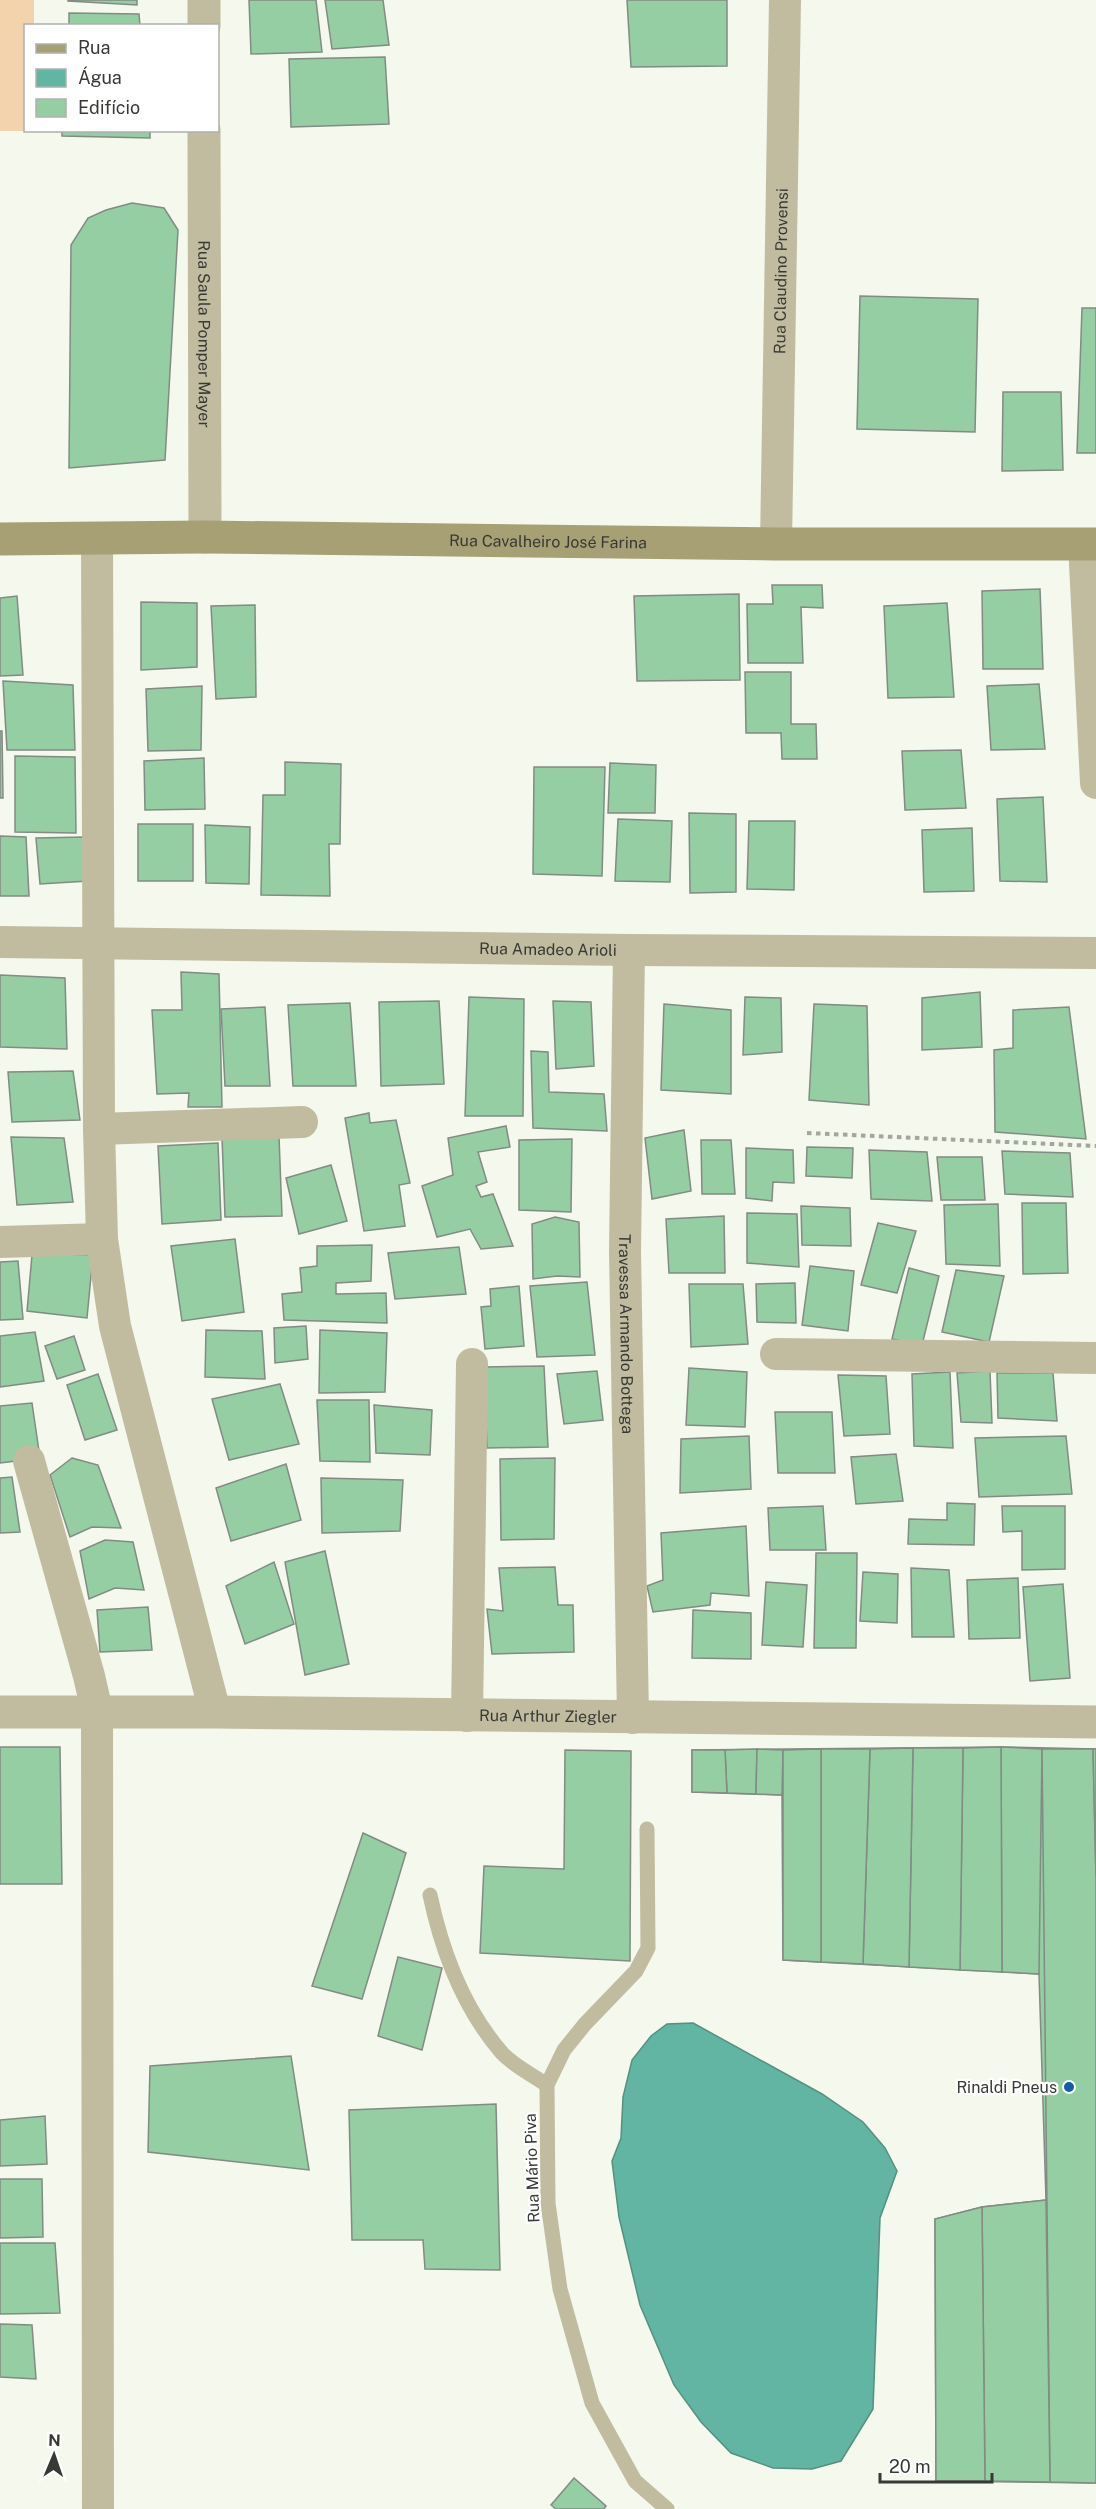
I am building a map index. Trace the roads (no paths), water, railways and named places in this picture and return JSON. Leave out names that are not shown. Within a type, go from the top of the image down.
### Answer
[{"type":"main road","name":"Rua Cavalheiro José Farina","points":[[0,539],[205,537],[776,544],[1090,544]]},
{"type":"street","points":[[204,0],[204,24]]},
{"type":"street","name":"Rua Claudino Provensi","points":[[776,544],[785,0]]},
{"type":"street","name":"Rua Saula Pomper Mayer","points":[[204,132],[205,537]]},
{"type":"street","points":[[97,539],[99,1129],[102,1239],[115,1326],[215,1712]]},
{"type":"street","points":[[1090,544],[1096,783]]},
{"type":"street","name":"Rua Amadeo Arioli","points":[[0,942],[99,945],[1096,953]]},
{"type":"street","name":"Travessa Armando Bottega","points":[[629,950],[625,1251],[633,1718]]},
{"type":"street","points":[[99,1129],[303,1122]]},
{"type":"street","points":[[0,1242],[102,1239]]},
{"type":"street","points":[[776,1354],[1096,1358]]},
{"type":"street","points":[[467,1716],[472,1364]]},
{"type":"street","points":[[29,1461],[97,1712],[98,2509]]},
{"type":"street","name":"Rua Arthur Ziegler","points":[[0,1712],[215,1712],[1096,1722]]},
{"type":"lane","name":"Rua Mário Piva","points":[[647,1829],[648,1948],[636,1971],[585,2024],[564,2050],[547,2085],[548,2202],[560,2289],[592,2403],[635,2481],[668,2509]]},
{"type":"lane","points":[[430,1895],[439,1938],[469,2007],[504,2054],[547,2085]]},
{"type":"water","points":[[693,2023],[822,2094],[863,2122],[885,2148],[897,2171],[880,2218],[873,2409],[841,2461],[812,2469],[773,2468],[731,2453],[701,2422],[674,2385],[640,2305],[619,2217],[612,2161],[621,2138],[623,2097],[632,2060],[651,2036],[667,2024]]},
{"type":"place","name":"Rinaldi Pneus","points":[[1069,2087]]}]
